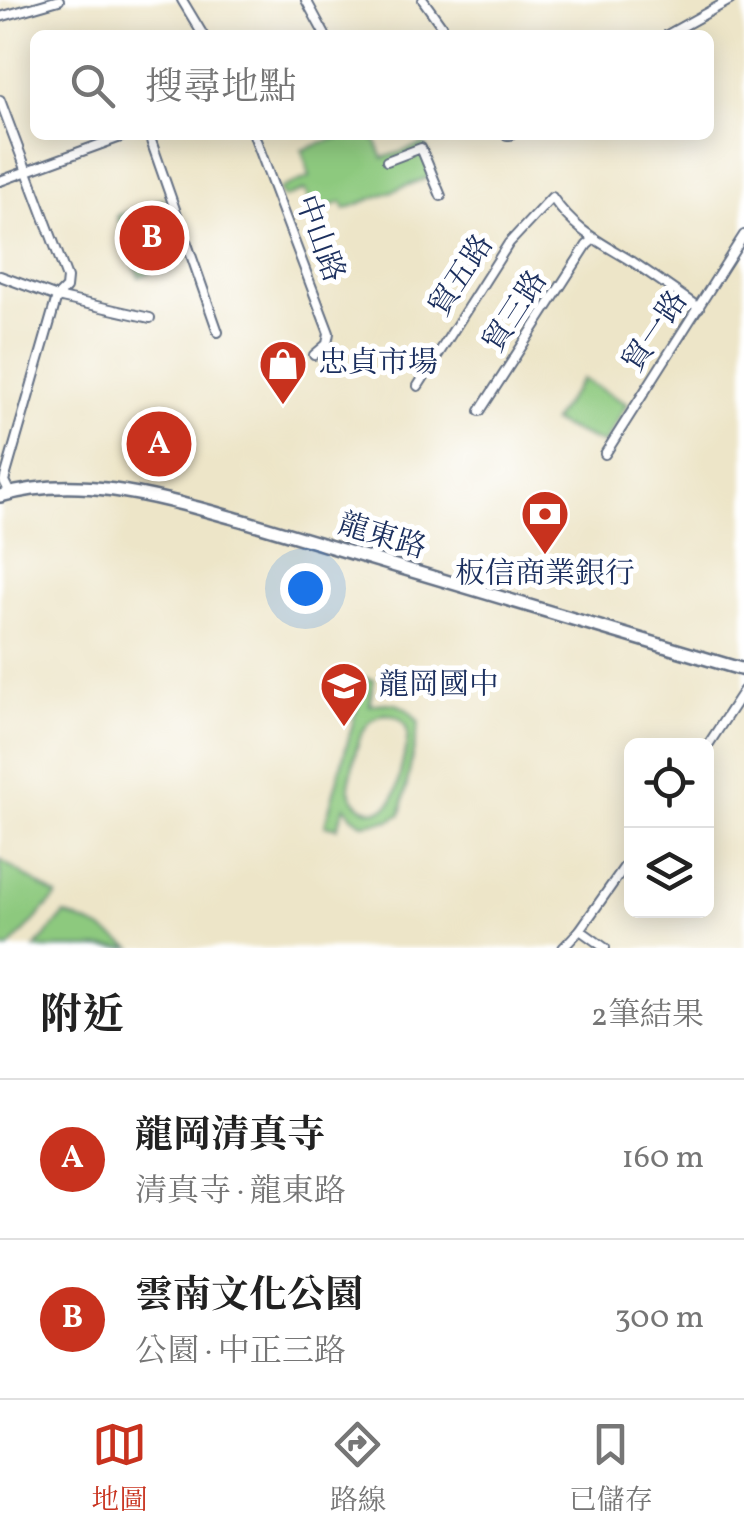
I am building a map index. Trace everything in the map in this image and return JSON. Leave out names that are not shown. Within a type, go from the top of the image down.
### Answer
[{"type":"street","points":[[0,17],[59,0]]},
{"type":"street","points":[[182,0],[200,30]]},
{"type":"street","points":[[306,0],[323,30]]},
{"type":"street","points":[[423,0],[444,30]]},
{"type":"street","points":[[675,30],[730,0]]},
{"type":"street","points":[[0,100],[67,278],[66,288],[57,297],[4,481],[5,495]]},
{"type":"street","points":[[0,181],[112,140]]},
{"type":"street","points":[[152,140],[218,332]]},
{"type":"street","name":"中山路","points":[[256,140],[329,333],[327,344],[314,355]]},
{"type":"street","points":[[386,160],[421,148],[441,196]]},
{"type":"street","name":"貿五路","points":[[418,386],[509,244],[552,198],[593,240]]},
{"type":"street","name":"貿一路","points":[[605,454],[744,235]]},
{"type":"street","points":[[593,240],[699,308]]},
{"type":"street","name":"貿三路","points":[[480,411],[593,240]]},
{"type":"street","points":[[0,276],[57,297],[150,318]]},
{"type":"street","name":"龍東路","points":[[5,495],[41,488],[103,489],[167,500],[744,670]]},
{"type":"street","points":[[713,738],[744,690]]},
{"type":"street","points":[[563,948],[624,867]]},
{"type":"street","points":[[580,930],[605,948]]},
{"type":"green space","points":[[331,140],[375,140],[383,158],[425,144],[435,175],[345,209],[342,202],[314,212],[305,190],[283,198],[279,189],[310,177],[302,150]]},
{"type":"green space","points":[[164,198],[186,259],[139,277],[117,216]]},
{"type":"green space","points":[[582,379],[627,404],[604,444],[552,422]]},
{"type":"green space","points":[[365,678],[374,680],[370,705],[398,705],[419,723],[401,814],[390,820],[363,824],[345,806],[337,828],[325,825]],"holes":[[[395,716],[406,726],[407,733],[397,790],[383,809],[368,810],[356,801],[349,785],[358,743],[375,718]]]},
{"type":"green space","points":[[0,860],[57,896],[9,948],[0,948]]},
{"type":"green space","points":[[65,914],[99,928],[132,948],[35,948]]},
{"type":"place","name":"雲南文化公園","points":[[152,238]]},
{"type":"place","name":"忠貞市場","points":[[283,406]]},
{"type":"place","name":"龍岡清真寺","points":[[159,444]]},
{"type":"place","name":"板信商業銀行","points":[[545,556]]},
{"type":"place","name":"龍岡國中","points":[[344,728]]}]
